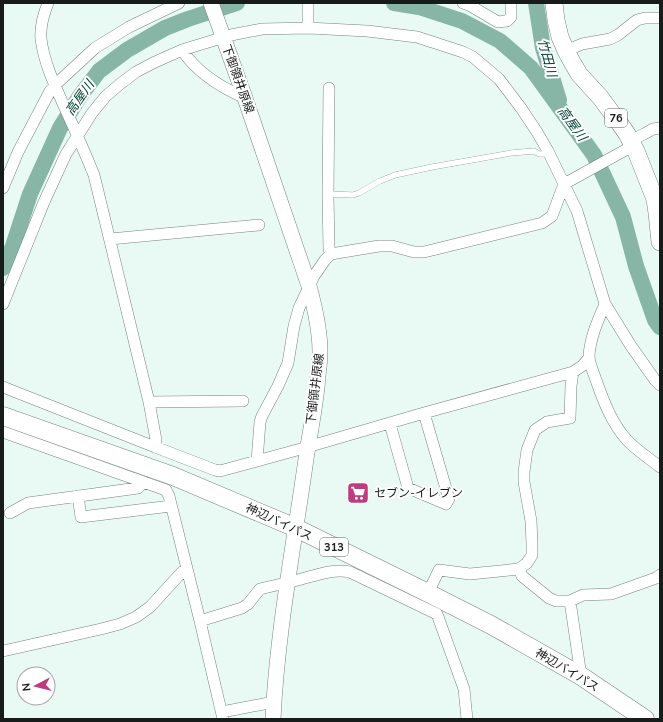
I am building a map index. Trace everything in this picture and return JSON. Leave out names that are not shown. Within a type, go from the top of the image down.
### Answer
[{"type":"highway","name":"神辺バイパス","points":[[3,416],[173,476],[296,528],[394,584],[428,593],[491,625],[581,676],[645,719]]},
{"type":"main road","name":"下御領井原線","points":[[211,3],[309,286],[317,318],[320,352],[317,395],[293,553],[287,582],[279,646],[273,719]]},
{"type":"main road","name":"76","points":[[554,3],[560,37],[566,51],[579,74],[624,129],[655,199],[660,242]]},
{"type":"street","points":[[48,3],[43,21],[41,38],[45,60],[94,175],[149,402],[156,440],[155,447]]},
{"type":"street","points":[[3,188],[18,152],[50,91],[56,87],[95,48],[129,27],[179,3]]},
{"type":"street","points":[[308,3],[308,25]]},
{"type":"street","points":[[467,4],[498,22],[507,21],[511,17],[511,3]]},
{"type":"street","points":[[566,51],[582,44],[610,39],[618,35],[637,20],[645,18],[660,18]]},
{"type":"street","points":[[3,304],[44,202],[77,134],[106,96],[136,72],[182,50],[222,34],[308,25],[368,31],[417,37],[463,52],[473,57],[499,79],[537,132],[565,183],[577,211],[605,304],[631,346],[655,380],[660,384]]},
{"type":"street","points":[[182,50],[188,60],[200,71],[216,83],[245,98]]},
{"type":"street","points":[[329,88],[328,194],[329,249],[331,254]]},
{"type":"street","points":[[257,461],[260,422],[288,362],[294,326],[299,308],[314,276],[331,254],[379,246],[392,246],[414,252],[424,252],[542,222],[552,216],[565,183],[631,146],[638,137],[653,129],[660,128]]},
{"type":"street","points":[[110,239],[258,225]]},
{"type":"street","points":[[605,304],[598,318],[592,337],[589,358],[600,391],[611,416],[627,440],[660,467]]},
{"type":"street","points":[[3,387],[200,465],[220,471],[573,372],[582,366],[589,358]]},
{"type":"street","points":[[428,593],[439,570],[470,574],[519,569],[527,563],[532,555],[531,521],[524,482],[527,450],[535,430],[547,422],[570,418],[573,372]]},
{"type":"street","points":[[149,402],[243,401]]},
{"type":"street","points":[[390,424],[408,488],[446,504],[449,499],[424,413]]},
{"type":"street","points":[[3,432],[166,490],[169,496],[222,715],[274,702]]},
{"type":"street","points":[[10,513],[28,503],[138,488],[144,482]]},
{"type":"street","points":[[78,496],[81,517],[171,506]]},
{"type":"street","points":[[519,569],[522,576],[549,598],[564,602],[584,595],[611,594],[656,578],[660,575]]},
{"type":"street","points":[[3,651],[101,629],[120,624],[136,617],[150,607],[182,572],[187,570]]},
{"type":"street","points":[[200,621],[242,608],[248,604],[260,589],[334,571],[344,570],[394,584],[437,614],[464,689],[467,719]]},
{"type":"street","points":[[570,600],[581,676]]},
{"type":"lane","points":[[328,194],[359,194],[380,181],[396,175],[432,166],[511,153],[534,151],[539,154],[544,154],[548,151]]},
{"type":"waterway","name":"高屋川","points":[[3,268],[13,246],[30,194],[60,128],[80,96],[99,71],[127,50],[165,28],[237,3]]},
{"type":"waterway","name":"高屋川","points":[[394,3],[419,7],[462,21],[500,41],[531,68],[594,155],[623,217],[636,266],[655,320],[660,327]]},
{"type":"waterway","name":"竹田川","points":[[536,3],[543,48],[559,100]]},
{"type":"place","name":"セブン-イレブン","points":[[358,493]]}]
